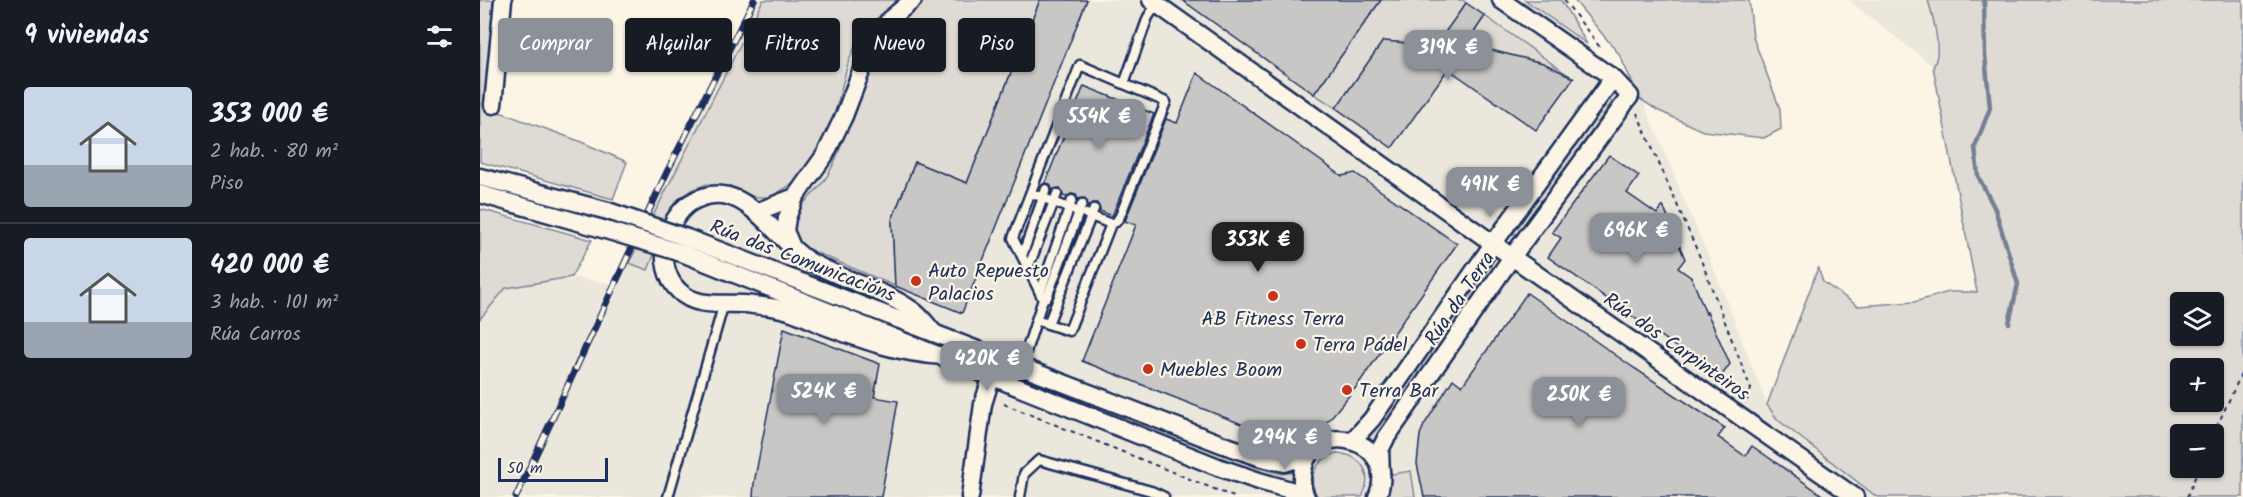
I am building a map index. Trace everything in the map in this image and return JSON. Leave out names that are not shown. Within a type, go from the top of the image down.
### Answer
[{"type":"street","points":[[493,105],[503,0]]},
{"type":"street","points":[[791,246],[785,231],[795,197],[825,155],[844,116],[870,48],[890,19],[913,0]]},
{"type":"street","points":[[1502,0],[1613,78],[1629,96]]},
{"type":"street","name":"Rúa dos Carpinteiros","points":[[1154,2],[1493,244],[1855,497]]},
{"type":"street","name":"Rúa da Terra","points":[[1353,440],[1372,419],[1493,244],[1613,78]]},
{"type":"street","name":"Rúa da Terra","points":[[1381,474],[1380,450],[1386,438],[1512,257],[1629,96]]},
{"type":"street","name":"Rúa das Comunicacións","points":[[480,177],[608,212],[944,356],[1218,466],[1305,495]]},
{"type":"street","name":"Rúa das Comunicacións","points":[[480,194],[599,228],[685,246],[934,333],[1262,458],[1285,463],[1309,455]]},
{"type":"street","points":[[934,333],[913,310],[807,260],[743,201],[725,195],[705,195],[686,206],[666,238],[664,261],[672,283],[679,292],[691,300],[710,304],[749,304],[788,310],[886,348],[917,355],[944,356]]},
{"type":"street","points":[[756,212],[795,197]]},
{"type":"street","points":[[970,497],[982,404],[992,375]]},
{"type":"street","name":"Rúa das Comunicacións","points":[[1305,495],[1301,480],[1303,467],[1309,455],[1321,444],[1337,439],[1353,440]]},
{"type":"street","points":[[1353,440],[1364,445],[1378,462],[1382,482],[1377,497]]},
{"type":"lane","points":[[1124,84],[1154,2]]},
{"type":"lane","points":[[1036,320],[1069,331],[1111,224],[1116,222],[1120,216],[1166,102],[1080,65],[1013,238],[1041,296]]},
{"type":"lane","points":[[1031,193],[1045,194],[1092,212],[1111,224]]},
{"type":"lane","points":[[1022,256],[1045,194]]},
{"type":"lane","points":[[1028,268],[1055,198]]},
{"type":"lane","points":[[1021,367],[1071,204]]},
{"type":"lane","points":[[1041,296],[1047,297],[1081,208]]},
{"type":"lane","points":[[1048,324],[1092,212]]},
{"type":"lane","points":[[668,497],[724,303]]},
{"type":"lane","points":[[1020,497],[1024,474],[1039,460],[1151,491],[1164,497]]},
{"type":"path","points":[[1564,0],[1605,55]]},
{"type":"path","points":[[1629,96],[1700,255],[1751,389],[1741,416]]},
{"type":"path","points":[[2218,424],[2243,370]]},
{"type":"path","points":[[1004,404],[1234,497]]},
{"type":"path","points":[[2187,497],[2195,478]]},
{"type":"shaded area","points":[[480,0],[496,0],[492,20],[487,110],[497,111],[579,141],[627,162],[613,199],[480,162]]},
{"type":"shaded area","points":[[754,0],[1525,0],[1587,44],[1640,94],[1722,289],[1767,405],[1778,420],[1877,497],[480,497],[480,319],[506,287],[571,277],[615,284],[667,172],[718,72],[732,72],[732,43],[744,20],[744,72],[840,72],[840,18],[745,18]]},
{"type":"shaded area","points":[[763,0],[897,0],[877,18],[852,18],[852,54],[832,124],[821,147],[798,181],[770,197],[755,197],[737,190],[707,184],[691,190],[675,202],[648,270],[629,263],[726,72],[732,72],[732,61],[744,37],[744,72],[840,72],[840,18],[754,18]]},
{"type":"shaded area","points":[[923,0],[1040,0],[1033,18],[958,18],[958,72],[1011,72],[967,183],[915,162],[892,220],[895,286],[796,244],[794,222],[799,208],[823,182],[833,165],[867,72],[946,72],[946,18],[904,18]]},
{"type":"shaded area","points":[[1381,0],[1463,0],[1466,3],[1428,56],[1408,43],[1383,41],[1336,108],[1314,94]]},
{"type":"shaded area","points":[[1525,0],[1561,0],[1587,44]]},
{"type":"shaded area","points":[[1574,0],[1749,0],[1753,37],[1780,109],[1781,129],[1764,138],[1703,131],[1657,110],[1640,99],[1619,54]]},
{"type":"shaded area","points":[[1848,0],[1928,0],[1934,19],[1938,59],[1933,66]]},
{"type":"shaded area","points":[[1928,0],[2243,0],[2243,497],[1877,497],[1778,420],[1767,405],[1818,268],[1823,282],[1858,306],[1914,302],[1949,292],[1977,292],[1933,67],[1937,53]]},
{"type":"shaded area","points":[[1485,16],[1571,77],[1543,63],[1466,44]]},
{"type":"shaded area","points":[[1608,98],[1612,102],[1519,235],[1513,234]]},
{"type":"shaded area","points":[[480,209],[592,240],[571,277],[506,288],[480,319]]},
{"type":"shaded area","points":[[1490,265],[1496,269],[1373,447],[1366,441]]},
{"type":"shaded area","points":[[1049,385],[1256,467],[1282,474],[1296,471],[1295,482],[1261,475],[1046,391]]},
{"type":"shaded area","points":[[1336,453],[1353,457],[1363,467],[1367,480],[1362,497],[1318,497],[1313,483],[1315,470],[1323,460]]},
{"type":"shaded area","points":[[1411,471],[1415,497],[1388,497],[1387,475]]},
{"type":"building","points":[[1040,0],[1087,0],[962,313],[895,286],[892,220],[915,162],[967,183],[1011,72],[1035,72],[1035,18],[1033,18]]},
{"type":"building","points":[[1182,0],[1381,0],[1314,94]]},
{"type":"building","points":[[1466,3],[1485,16],[1466,44],[1543,63],[1574,78],[1536,130],[1448,69],[1392,148],[1336,108],[1383,41],[1408,43],[1428,56]]},
{"type":"building","points":[[1197,73],[1342,176],[1355,173],[1457,244],[1357,386],[1328,421],[1317,426],[1287,433],[1264,433],[1082,361],[1136,225],[1125,221],[1166,119],[1177,123]]},
{"type":"building","points":[[1084,86],[1154,114],[1112,216],[1100,211],[1097,203],[1088,206],[1085,198],[1078,199],[1076,195],[1071,194],[1063,196],[1060,188],[1052,190],[1050,184],[1045,183]]},
{"type":"building","points":[[1609,155],[1639,176],[1627,193],[1657,214],[1663,206],[1685,259],[1678,268],[1692,278],[1730,364],[1720,378],[1548,257],[1561,238],[1552,232]]},
{"type":"building","points":[[1527,293],[1725,428],[1718,437],[1745,456],[1752,446],[1825,497],[1424,497],[1417,464],[1420,435],[1424,425],[1453,379],[1462,386]]},
{"type":"building","points":[[784,328],[880,364],[874,397],[898,401],[881,497],[753,497]]},
{"type":"waterway","points":[[1984,0],[1985,55],[1990,108],[1975,147],[1978,176],[1995,209],[2018,284],[2009,323]]},
{"type":"railway","points":[[516,497],[667,172],[754,0]]},
{"type":"place","name":"Auto Repuesto Palacios","points":[[916,281]]},
{"type":"place","name":"AB Fitness Terra","points":[[1273,296]]},
{"type":"place","name":"Terra Pádel","points":[[1301,344]]},
{"type":"place","name":"Muebles Boom","points":[[1148,369]]},
{"type":"place","name":"Terra Bar","points":[[1347,390]]}]
